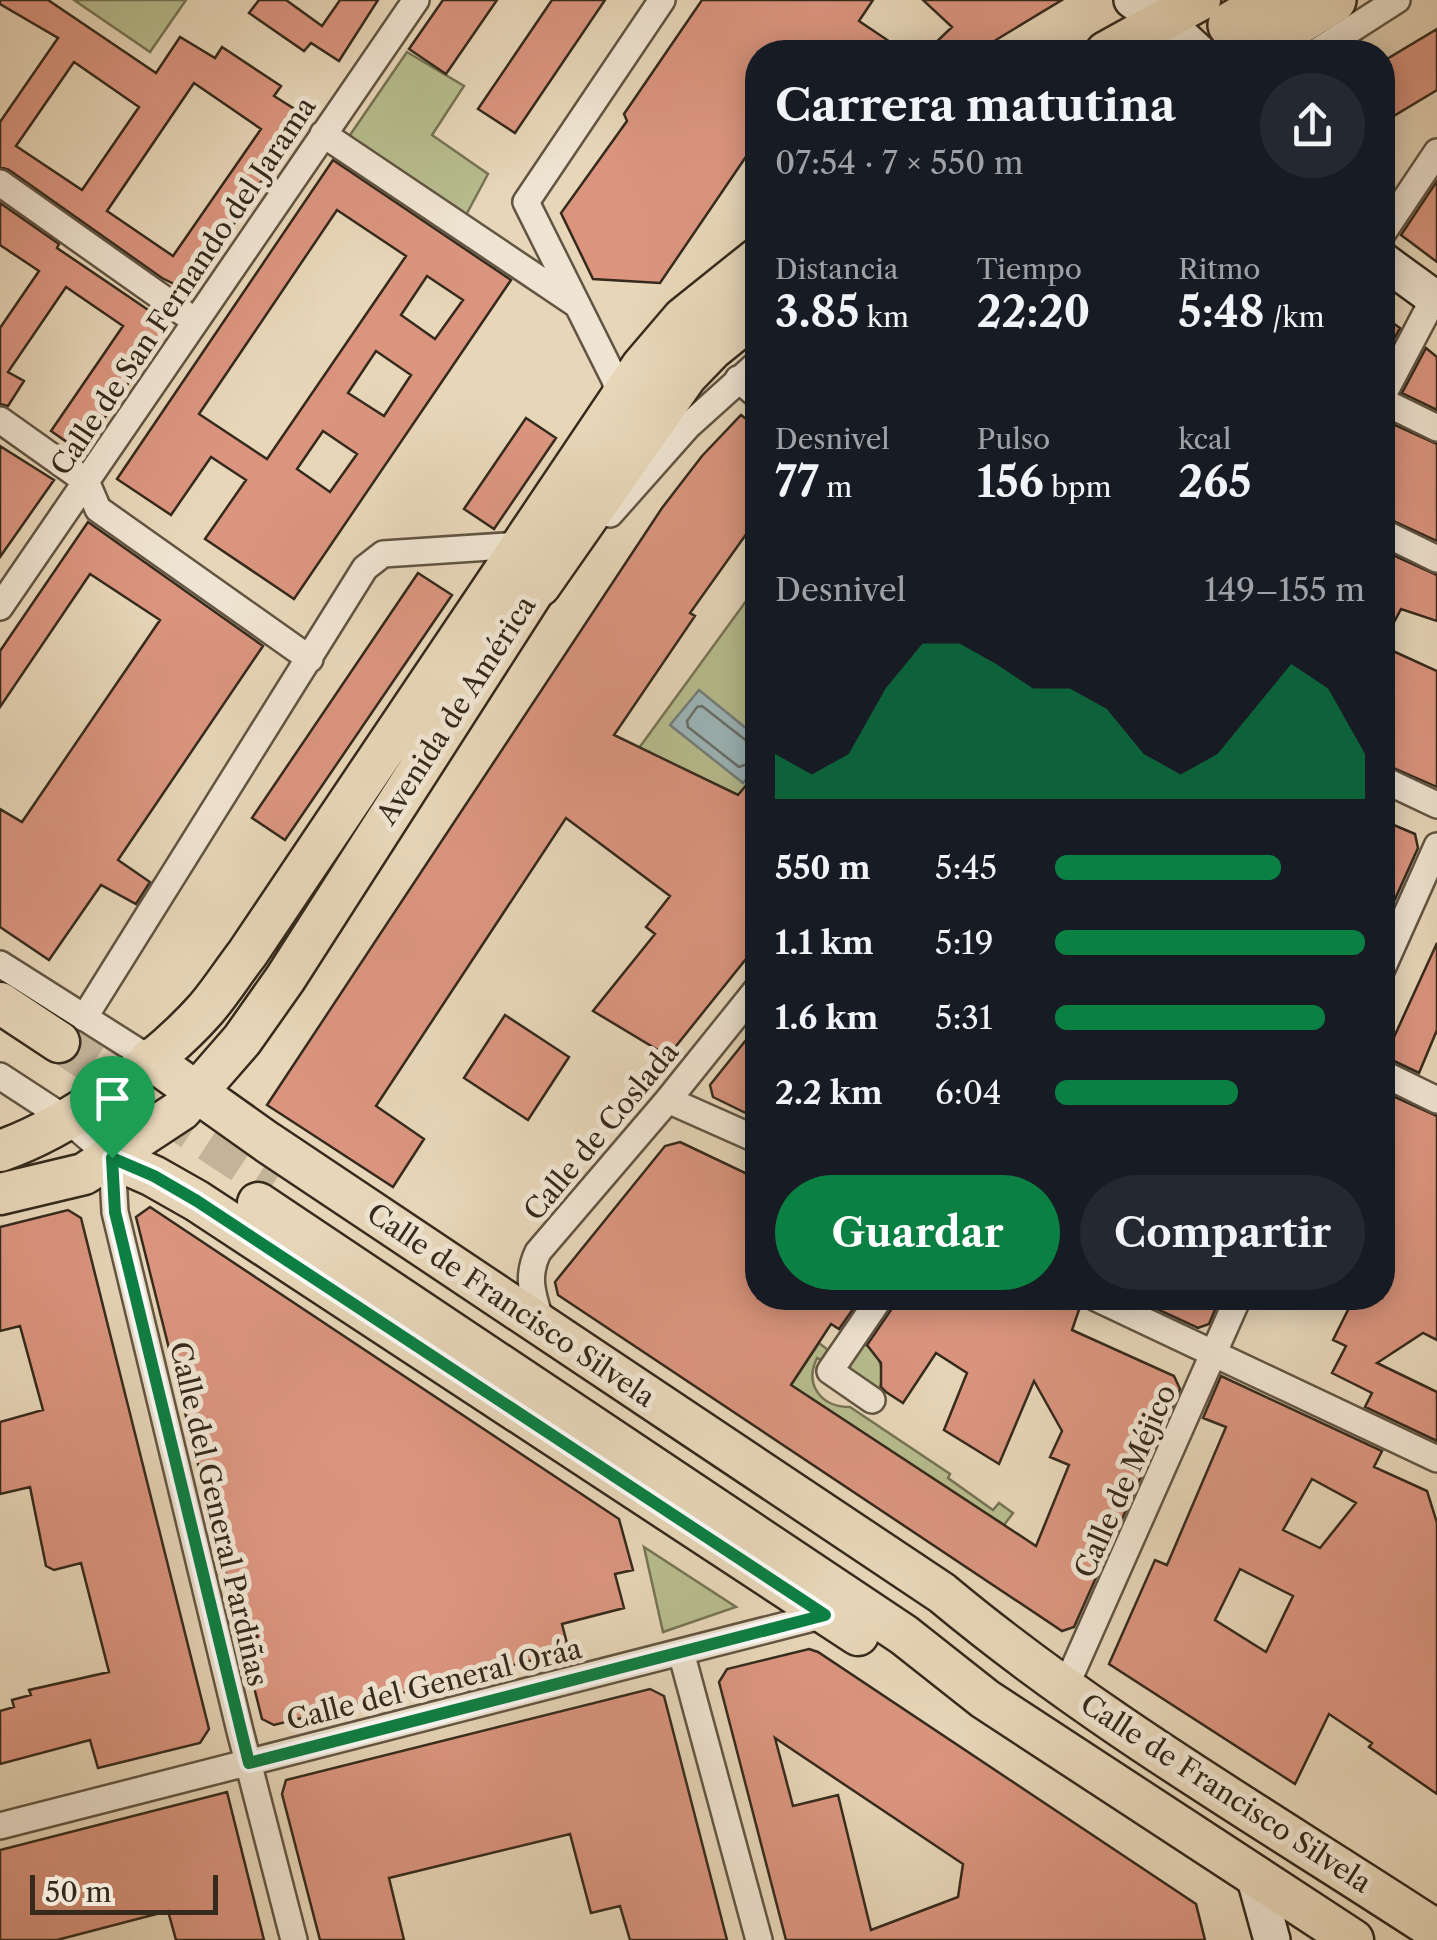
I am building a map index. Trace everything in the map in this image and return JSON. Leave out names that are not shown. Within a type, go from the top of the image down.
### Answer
[{"type":"highway","points":[[1227,35],[1273,0]]},
{"type":"highway","points":[[1227,35],[1333,0]]},
{"type":"highway","points":[[529,565],[684,376],[745,320]]},
{"type":"main road","points":[[1127,40],[1149,27],[1227,35]]},
{"type":"main road","name":"Avenida de América","points":[[0,1194],[84,1174],[112,1158],[181,1110],[242,1040],[284,978],[529,565],[619,400],[658,344],[745,268]]},
{"type":"main road","name":"Avenida de América","points":[[0,1150],[32,1140],[69,1121],[204,1012],[529,565]]},
{"type":"main road","name":"Calle de Francisco Silvela","points":[[0,1003],[63,1041]]},
{"type":"main road","name":"Calle de Francisco Silvela","points":[[0,1033],[63,1041]]},
{"type":"main road","name":"Calle de Francisco Silvela","points":[[150,1059],[266,1142],[942,1593],[1016,1655],[1437,1931]]},
{"type":"main road","name":"Calle de Francisco Silvela","points":[[112,1158],[197,1201],[825,1615],[896,1658],[986,1699]]},
{"type":"main road","name":"Calle de Francisco Silvela","points":[[1016,1655],[929,1614],[266,1194],[904,1635],[986,1699],[1354,1940]]},
{"type":"street","name":"Calle de San Fernando del Jarama","points":[[0,607],[416,0]]},
{"type":"street","points":[[619,400],[614,380],[526,202],[662,0]]},
{"type":"street","points":[[1108,0],[1149,27]]},
{"type":"street","points":[[1335,40],[1397,0]]},
{"type":"street","points":[[323,134],[577,305]]},
{"type":"street","points":[[1395,215],[1437,152]]},
{"type":"street","points":[[0,183],[194,321]]},
{"type":"street","points":[[1395,270],[1436,299],[1395,375]]},
{"type":"street","name":"Avenida de América","points":[[529,565],[598,527],[688,426],[745,383]]},
{"type":"street","points":[[1395,406],[1437,428]]},
{"type":"street","points":[[0,420],[86,480],[98,509],[310,660]]},
{"type":"street","points":[[1395,538],[1437,559]]},
{"type":"street","points":[[63,1041],[310,660],[365,568],[383,554],[529,565]]},
{"type":"street","points":[[1395,786],[1437,805]]},
{"type":"street","points":[[1395,939],[1437,846]]},
{"type":"street","name":"Calle de Francisco Silvela","points":[[0,964],[63,1041],[150,1059]]},
{"type":"street","name":"Calle de Coslada","points":[[542,1326],[529,1282],[538,1252],[745,1004]]},
{"type":"street","name":"Calle de Francisco Silvela","points":[[0,1076],[69,1121],[112,1158]]},
{"type":"street","points":[[1395,1079],[1437,1100]]},
{"type":"street","points":[[668,1100],[745,1134]]},
{"type":"street","name":"Calle del General Pardiñas","points":[[112,1158],[115,1212],[294,1940]]},
{"type":"street","points":[[872,1310],[830,1371],[872,1400]]},
{"type":"street","points":[[1122,1310],[1437,1459]]},
{"type":"street","name":"Calle de Méjico","points":[[1065,1688],[1233,1310]]},
{"type":"street","name":"Calle del General Oráa","points":[[0,1826],[825,1615]]},
{"type":"street","points":[[681,1652],[759,1940]]},
{"type":"street","points":[[1254,1876],[1272,1940]]},
{"type":"green space","points":[[74,0],[186,0],[150,52]]},
{"type":"green space","points":[[407,52],[464,86],[432,135],[488,174],[466,215],[348,138]]},
{"type":"green space","points":[[745,602],[745,798],[639,748]]},
{"type":"green space","points":[[862,1342],[881,1366],[882,1381],[875,1396],[853,1375],[849,1364]]},
{"type":"green space","points":[[819,1343],[828,1350],[821,1360],[817,1358],[813,1368],[814,1385],[823,1399],[850,1407],[950,1474],[948,1478],[993,1510],[999,1503],[1013,1513],[1004,1525],[791,1385]]},
{"type":"green space","points":[[644,1547],[736,1607],[663,1632]]},
{"type":"water","points":[[699,690],[745,727],[745,781],[743,783],[670,725]]},
{"type":"building","points":[[0,0],[48,0],[156,73],[180,37],[215,58],[222,47],[281,86],[274,96],[304,115],[190,292],[162,278],[0,167],[0,122],[58,38],[0,4]],"holes":[[[74,62],[139,107],[82,190],[16,146]],[[194,83],[261,129],[173,256],[107,211]]]},
{"type":"building","points":[[259,0],[286,0],[322,26],[340,0],[378,0],[339,61],[311,43],[304,51],[249,13]]},
{"type":"building","points":[[443,0],[497,0],[446,74],[409,49]]},
{"type":"building","points":[[552,0],[605,0],[515,133],[478,109]]},
{"type":"building","points":[[702,0],[873,0],[859,21],[887,40],[745,40],[745,158],[660,283],[593,279],[561,213],[627,121],[624,114]]},
{"type":"building","points":[[923,0],[1062,0],[996,40],[938,40],[952,27]]},
{"type":"building","points":[[1437,29],[1437,90],[1395,115],[1395,54]]},
{"type":"building","points":[[333,160],[511,280],[294,599],[205,539],[246,480],[211,457],[171,515],[117,479]],"holes":[[[337,210],[406,256],[267,459],[199,414]],[[427,276],[463,300],[435,339],[401,315]],[[376,351],[411,375],[384,416],[348,393]],[[323,431],[357,454],[330,492],[297,469]]]},
{"type":"building","points":[[1437,181],[1437,262],[1401,235]]},
{"type":"building","points":[[0,203],[59,244],[57,248],[169,324],[81,452],[51,431],[123,326],[66,287],[8,372],[24,381],[8,406],[0,404],[0,328],[39,271],[0,245]]},
{"type":"building","points":[[1426,348],[1437,357],[1437,410],[1402,393]]},
{"type":"building","points":[[741,415],[745,418],[745,536],[690,613],[695,616],[614,735],[738,795],[745,787],[745,960],[668,1056],[593,1011],[655,934],[646,927],[670,896],[566,818],[376,1106],[424,1139],[393,1187],[267,1105],[662,508],[702,456]]},
{"type":"building","points":[[526,418],[556,438],[494,529],[464,509]]},
{"type":"building","points":[[1395,425],[1437,444],[1437,541],[1395,522]]},
{"type":"building","points":[[0,446],[54,480],[0,557]]},
{"type":"building","points":[[88,522],[263,646],[118,860],[150,882],[136,904],[101,885],[49,960],[0,927],[0,809],[22,822],[160,620],[90,574],[0,707],[0,651]]},
{"type":"building","points":[[1395,556],[1437,575],[1437,621],[1401,609],[1395,620]]},
{"type":"building","points":[[418,573],[452,595],[285,840],[252,818]]},
{"type":"building","points":[[1395,652],[1437,671],[1437,787],[1395,769]]},
{"type":"building","points":[[1395,826],[1415,834],[1418,848],[1395,899]]},
{"type":"building","points":[[1437,943],[1437,1030],[1419,1073],[1395,1061],[1395,1035]]},
{"type":"building","points":[[505,1015],[569,1057],[528,1120],[464,1078]]},
{"type":"building","points":[[745,1041],[745,1113],[713,1097],[710,1085]]},
{"type":"building","points":[[1395,1097],[1437,1116],[1437,1340],[1423,1333],[1377,1363],[1437,1392],[1437,1441],[1365,1407],[1372,1393],[1332,1373],[1346,1346],[1333,1340],[1348,1310],[1395,1310]]},
{"type":"building","points":[[680,1142],[745,1173],[745,1310],[852,1310],[839,1329],[831,1324],[791,1385],[1036,1546],[1069,1465],[1050,1457],[1062,1431],[1034,1381],[999,1464],[944,1430],[967,1373],[936,1353],[903,1403],[881,1387],[881,1363],[867,1345],[891,1310],[1079,1310],[1072,1330],[1174,1376],[1180,1389],[1074,1627],[1062,1631],[558,1295],[555,1282],[665,1146]]},
{"type":"building","points":[[150,1207],[619,1519],[633,1570],[615,1574],[624,1608],[562,1624],[569,1651],[274,1725],[262,1719],[136,1217]]},
{"type":"building","points":[[68,1210],[81,1218],[209,1729],[200,1743],[98,1768],[90,1740],[0,1764],[0,1711],[14,1707],[12,1700],[31,1695],[29,1690],[109,1672],[81,1563],[54,1570],[46,1566],[30,1487],[0,1494],[0,1422],[43,1410],[20,1326],[0,1331],[0,1227]]},
{"type":"building","points":[[1159,1310],[1215,1310],[1209,1324],[1198,1328]]},
{"type":"building","points":[[1221,1376],[1382,1451],[1374,1467],[1427,1491],[1437,1523],[1437,1794],[1329,1714],[1295,1784],[1109,1664],[1155,1560],[1167,1565],[1226,1427],[1203,1418]],"holes":[[[1312,1479],[1356,1503],[1320,1548],[1283,1530]],[[1240,1569],[1293,1596],[1266,1652],[1215,1620]]]},
{"type":"building","points":[[809,1649],[818,1652],[1196,1904],[1205,1940],[786,1940],[719,1682],[727,1669]],"holes":[[[775,1738],[963,1864],[958,1897],[871,1930],[838,1795],[793,1806]]]},
{"type":"building","points":[[650,1689],[664,1696],[727,1940],[630,1940],[620,1906],[591,1913],[570,1834],[389,1878],[404,1940],[320,1940],[282,1794],[286,1780]]},
{"type":"building","points":[[227,1792],[264,1940],[176,1940],[168,1911],[57,1940],[0,1940],[0,1850]]},
{"type":"tunnel","points":[[59,1042],[273,1184]]},
{"type":"route","points":[[112,1158],[197,1201],[825,1615],[249,1763],[115,1212],[112,1158]]}]
